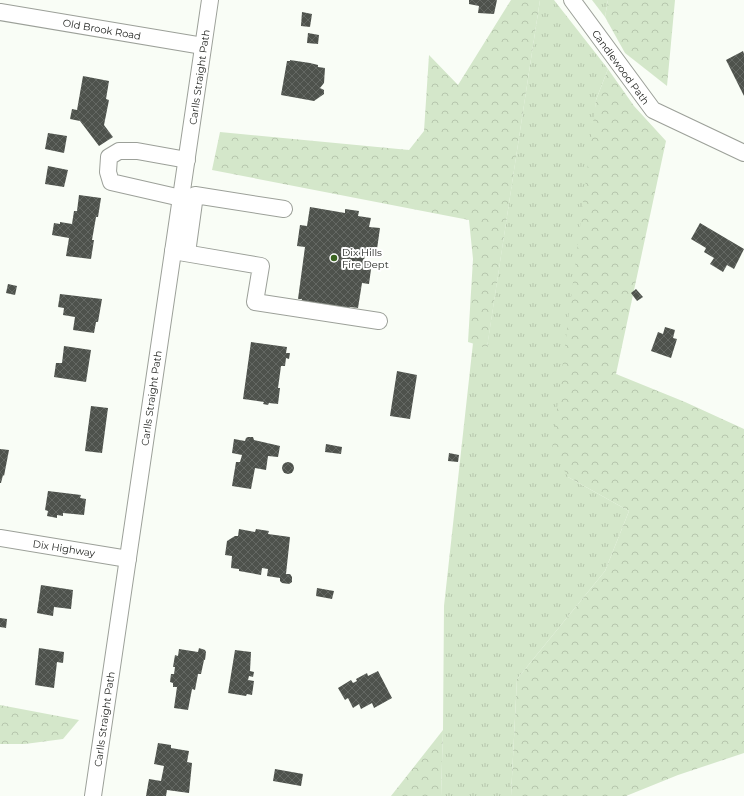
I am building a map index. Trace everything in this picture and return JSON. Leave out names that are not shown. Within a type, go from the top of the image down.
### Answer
[{"type":"street","name":"Carlls Straight Path","points":[[93,796],[128,559],[180,252],[186,195],[187,160],[210,0]]},
{"type":"street","name":"Candlewood Path","points":[[572,0],[653,110],[744,153]]},
{"type":"street","name":"Old Brook Road","points":[[0,12],[203,46]]},
{"type":"street","points":[[187,160],[137,151],[120,151],[109,157],[108,172],[111,182],[186,195],[284,209]]},
{"type":"street","points":[[180,252],[261,266],[255,302],[379,321]]},
{"type":"street","name":"Dix Highway","points":[[0,538],[128,559]]},
{"type":"green space","points":[[511,0],[540,0],[487,348],[468,342],[473,259],[469,220],[212,170],[220,132],[409,150],[424,131],[429,55],[458,85]]},
{"type":"green space","points":[[540,0],[554,0],[608,69],[596,100],[568,477],[629,511],[605,571],[517,679],[511,796],[441,796],[444,606],[473,343],[487,347]]},
{"type":"green space","points":[[592,0],[608,0],[605,17]]},
{"type":"green space","points":[[608,0],[675,0],[667,86],[625,53],[605,17]]},
{"type":"green space","points":[[608,69],[634,106],[666,141],[616,374],[685,402],[744,429],[744,753],[678,775],[626,796],[511,796],[517,679],[605,571],[629,511],[568,477],[552,449],[596,100]]},
{"type":"green space","points":[[0,705],[79,720],[63,739],[25,744],[0,744]]},
{"type":"green space","points":[[443,730],[441,796],[391,796]]},
{"type":"building","points":[[469,0],[497,0],[494,14],[478,13],[479,6],[469,4]]},
{"type":"building","points":[[302,12],[312,14],[310,27],[301,26]]},
{"type":"building","points":[[308,33],[319,35],[318,44],[307,43]]},
{"type":"building","points":[[743,51],[744,54],[744,96],[726,60]]},
{"type":"building","points":[[290,60],[310,63],[318,65],[318,67],[325,68],[324,83],[320,88],[324,90],[324,94],[314,101],[281,95],[287,61]]},
{"type":"building","points":[[83,76],[109,81],[106,99],[109,100],[104,125],[113,137],[99,146],[80,121],[70,119],[72,109],[77,110]]},
{"type":"building","points":[[48,133],[67,136],[64,153],[45,149]]},
{"type":"building","points":[[48,166],[68,170],[64,187],[45,184]]},
{"type":"building","points":[[79,195],[101,198],[92,240],[94,240],[91,259],[66,256],[69,238],[52,235],[54,223],[60,224],[60,222],[72,224],[74,211],[77,211]]},
{"type":"building","name":"Dix Hills Fire Dept","points":[[310,207],[345,213],[345,209],[359,211],[358,216],[371,218],[369,227],[380,228],[376,256],[365,254],[364,261],[372,262],[369,284],[362,283],[358,308],[350,307],[349,309],[301,302],[302,299],[298,299],[305,247],[297,246],[300,225],[307,226]]},
{"type":"building","points":[[700,223],[744,249],[734,269],[727,265],[723,272],[710,264],[714,258],[704,252],[706,248],[691,239]]},
{"type":"building","points":[[8,284],[17,286],[15,295],[6,293]]},
{"type":"building","points":[[636,289],[643,297],[637,301],[631,293]]},
{"type":"building","points":[[60,294],[102,299],[98,322],[96,322],[94,333],[73,330],[75,317],[63,315],[64,308],[58,307]]},
{"type":"building","points":[[665,327],[675,330],[673,338],[677,339],[671,358],[651,351],[658,332],[663,334]]},
{"type":"building","points":[[251,342],[287,347],[286,353],[290,353],[289,359],[286,358],[285,366],[281,366],[278,388],[280,388],[278,404],[269,403],[268,405],[263,404],[264,402],[243,399]]},
{"type":"building","points":[[64,346],[91,350],[86,382],[54,377],[56,363],[62,363]]},
{"type":"building","points":[[397,371],[417,375],[410,419],[390,416]]},
{"type":"building","points":[[91,406],[108,408],[102,453],[85,451]]},
{"type":"building","points":[[248,437],[253,437],[254,440],[280,446],[278,457],[268,456],[266,470],[255,468],[251,489],[232,486],[236,462],[240,462],[242,455],[232,453],[234,439],[245,441]]},
{"type":"building","points":[[326,444],[342,447],[341,454],[325,452]]},
{"type":"building","points":[[0,449],[9,450],[4,476],[3,475],[1,483],[0,483]]},
{"type":"building","points":[[449,453],[459,455],[458,462],[448,461]]},
{"type":"building","points":[[286,462],[290,462],[294,468],[290,474],[286,474],[282,470],[282,466]]},
{"type":"building","points":[[48,491],[81,495],[80,498],[86,499],[84,515],[63,513],[63,516],[57,515],[57,518],[47,516],[48,511],[45,510]]},
{"type":"building","points":[[239,529],[255,532],[256,529],[269,531],[268,534],[290,537],[286,574],[290,574],[292,577],[292,582],[289,584],[282,583],[280,578],[267,576],[268,569],[262,568],[261,575],[231,568],[232,556],[225,555],[227,541],[235,536],[238,536]]},
{"type":"building","points":[[41,585],[73,590],[71,609],[54,607],[53,616],[37,613]]},
{"type":"building","points":[[317,588],[334,591],[332,599],[316,596]]},
{"type":"building","points":[[0,618],[7,619],[6,628],[0,627]]},
{"type":"building","points":[[39,648],[64,652],[63,663],[57,662],[54,688],[35,685]]},
{"type":"building","points":[[199,648],[205,650],[206,652],[205,660],[201,674],[198,674],[195,690],[192,689],[188,710],[174,708],[177,687],[173,687],[173,683],[170,682],[171,674],[174,674],[175,667],[173,667],[175,655],[178,656],[179,649],[198,652]]},
{"type":"building","points":[[235,650],[251,652],[250,671],[254,672],[253,677],[249,676],[248,680],[254,681],[252,695],[247,694],[246,696],[228,693]]},
{"type":"building","points":[[378,671],[392,698],[374,708],[372,703],[361,709],[359,704],[353,708],[348,698],[345,700],[338,688],[351,680],[353,683],[357,681],[356,679],[367,673],[368,676]]},
{"type":"building","points":[[158,743],[171,745],[171,748],[189,751],[187,762],[192,763],[189,793],[167,790],[166,796],[146,796],[149,779],[161,781],[164,766],[154,764]]},
{"type":"building","points":[[275,769],[303,774],[301,786],[273,781]]},
{"type":"place","name":"Dix Hills Fire Dept","points":[[334,258]]}]
